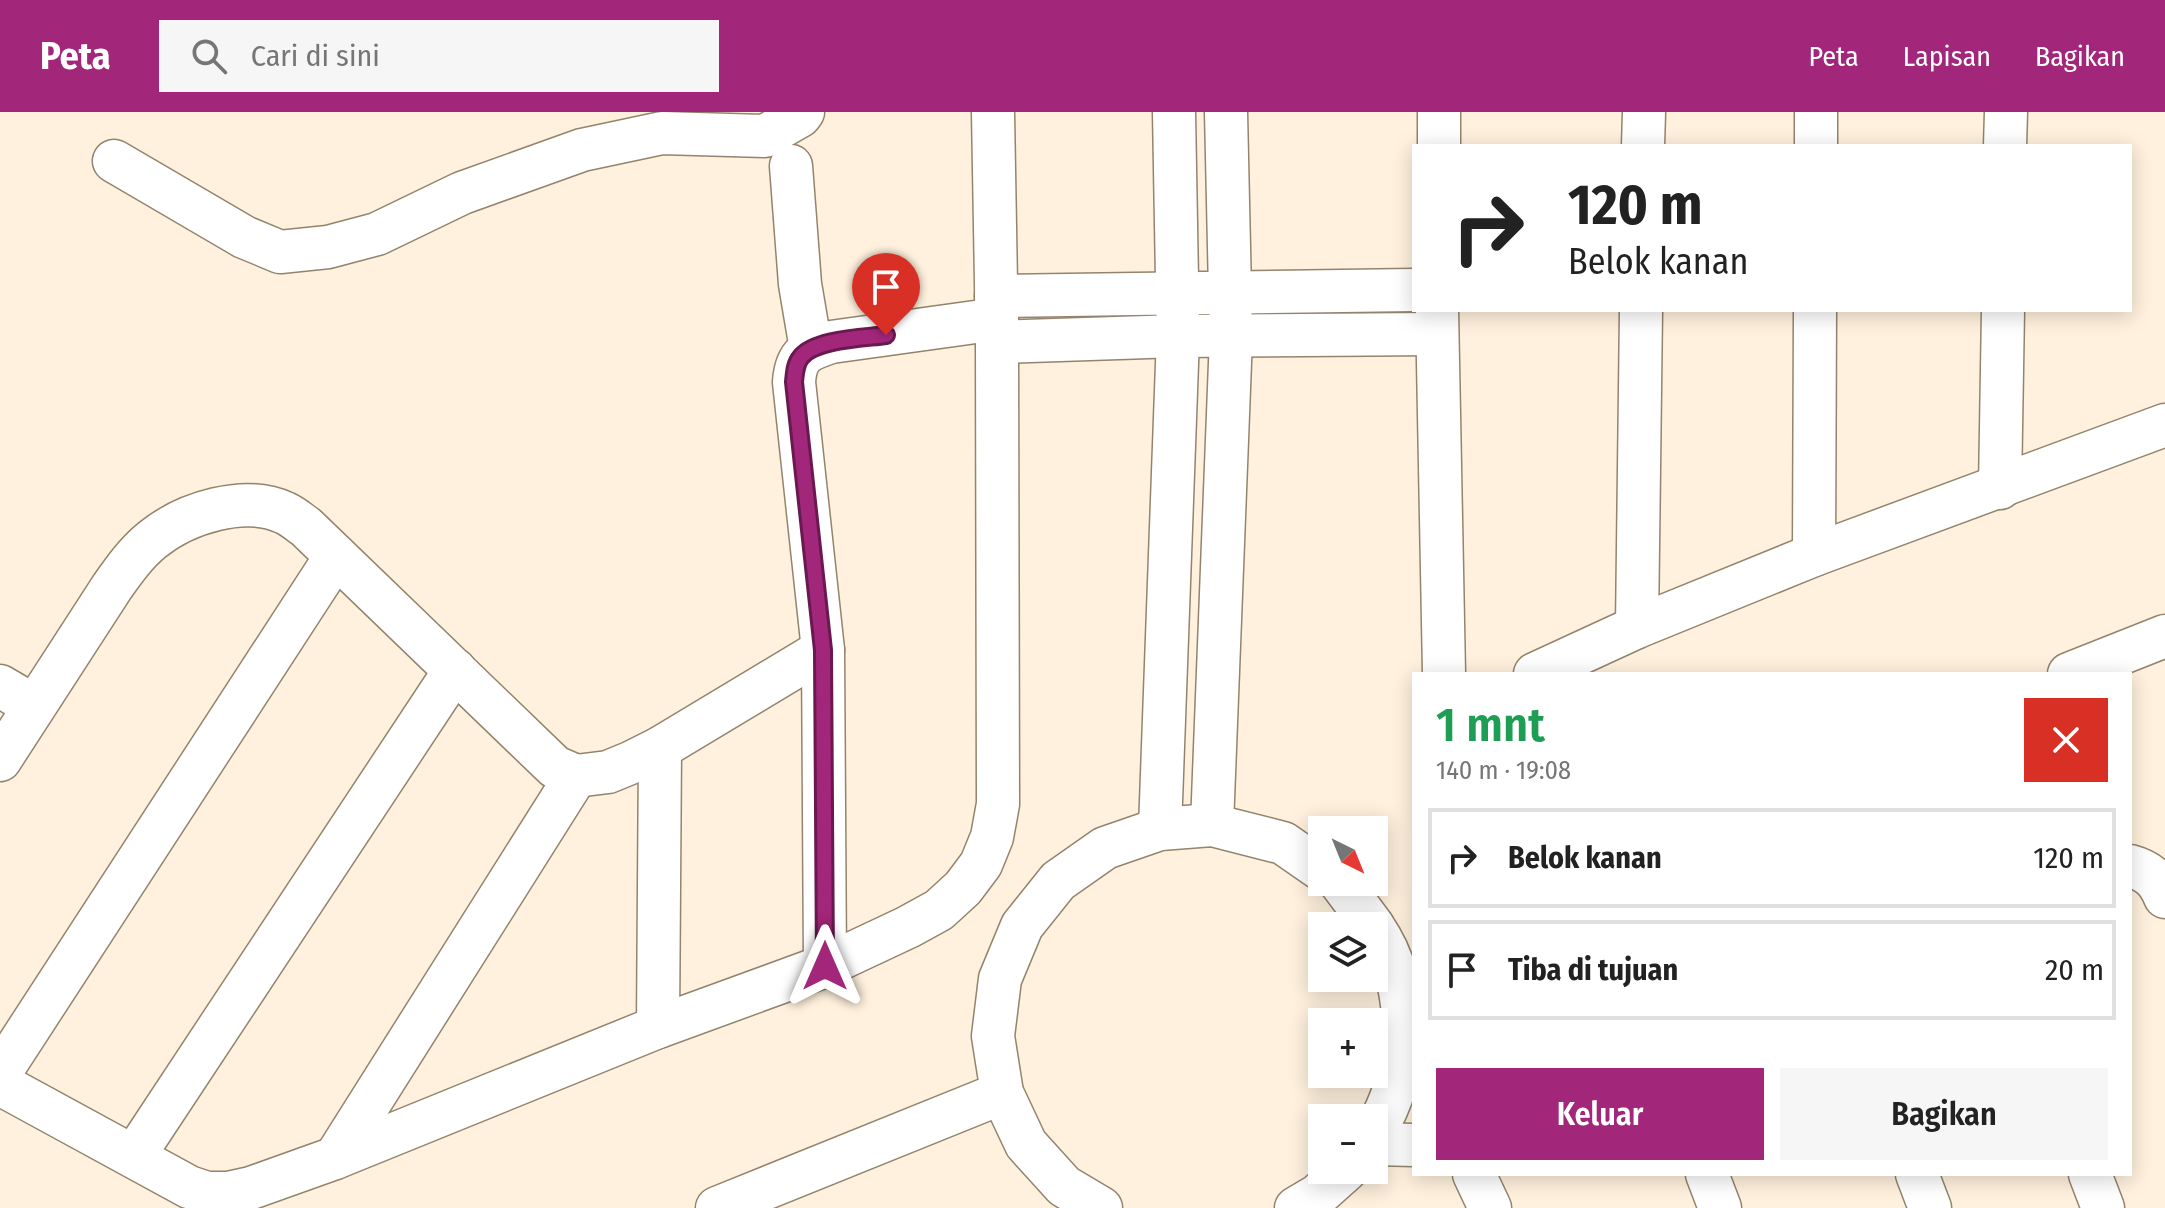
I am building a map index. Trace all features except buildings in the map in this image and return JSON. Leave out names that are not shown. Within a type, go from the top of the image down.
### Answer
[{"type":"street","points":[[114,161],[244,237],[280,252],[328,247],[377,234],[462,193],[582,150],[662,133],[765,136],[803,112]]},
{"type":"street","points":[[0,1084],[189,1187],[207,1193],[228,1193],[335,1158],[658,1027],[825,966],[939,910],[963,888],[981,864],[992,837],[998,804],[997,319],[993,112]]},
{"type":"street","points":[[1160,829],[1178,336],[1174,112]]},
{"type":"street","points":[[1212,825],[1231,337],[1226,112]]},
{"type":"street","points":[[1439,112],[1439,144]]},
{"type":"street","points":[[1643,144],[1644,112]]},
{"type":"street","points":[[1816,112],[1816,144]]},
{"type":"street","points":[[2005,144],[2006,112]]},
{"type":"street","points":[[791,166],[800,284],[811,349]]},
{"type":"street","points":[[825,966],[823,650],[794,382],[795,369],[801,357],[811,349],[831,342],[1178,293],[1412,290]]},
{"type":"street","points":[[1637,627],[1641,312]]},
{"type":"street","points":[[1814,555],[1815,312]]},
{"type":"street","points":[[2000,488],[2003,312]]},
{"type":"street","points":[[997,319],[1178,336],[1231,337],[1436,322],[1444,672]]},
{"type":"street","points":[[1539,672],[1637,627],[1814,555],[2165,425]]},
{"type":"street","points":[[0,760],[17,696],[131,561],[176,523],[205,511],[236,506],[263,507],[285,513],[295,520],[555,767],[576,776],[608,772],[660,748],[823,650]]},
{"type":"street","points":[[0,1073],[336,556]]},
{"type":"street","points":[[2074,672],[2165,636]]},
{"type":"street","points":[[134,1156],[455,670]]},
{"type":"street","points":[[658,1027],[660,748]]},
{"type":"street","points":[[335,1158],[576,776]]},
{"type":"street","points":[[1101,1208],[1067,1197],[1026,1144],[1002,1093],[993,1036],[996,1008],[1000,979],[1022,926],[1058,881],[1105,848],[1160,829],[1212,825],[1283,843],[1308,860]]},
{"type":"street","points":[[2132,867],[2147,871],[2161,885],[2165,897]]},
{"type":"street","points":[[1353,896],[1367,912]]},
{"type":"street","points":[[1387,1104],[1409,1029],[1388,942]]},
{"type":"street","points":[[717,1208],[1002,1093]]},
{"type":"street","points":[[1388,1144],[1412,1145]]},
{"type":"street","points":[[1475,1176],[1490,1208]]},
{"type":"street","points":[[1708,1176],[1720,1208]]},
{"type":"street","points":[[1918,1176],[1930,1208]]},
{"type":"street","points":[[2091,1176],[2103,1208]]},
{"type":"street","points":[[1296,1208],[1330,1184]]},
{"type":"route","points":[[825,966],[823,650],[795,369],[801,357],[811,349],[831,342],[886,335]]}]
